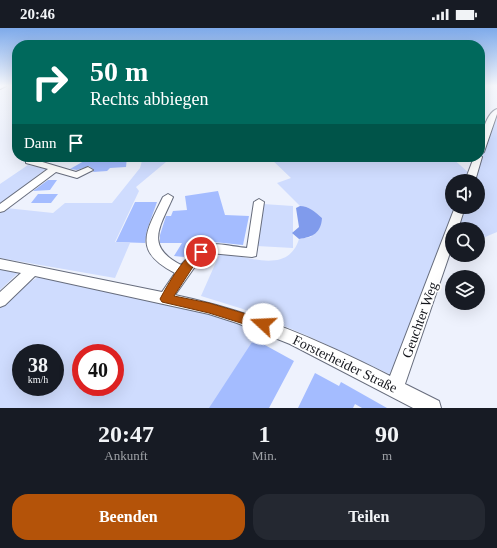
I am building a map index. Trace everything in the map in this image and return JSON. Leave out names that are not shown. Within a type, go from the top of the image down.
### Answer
[{"type":"street","points":[[485,137],[493,114],[497,111]]},
{"type":"street","points":[[32,162],[77,175],[88,170]]},
{"type":"street","points":[[472,174],[476,162]]},
{"type":"street","points":[[0,209],[54,169]]},
{"type":"street","points":[[168,197],[152,232],[154,251],[166,263],[183,272]]},
{"type":"street","points":[[166,299],[194,257],[208,248],[252,253],[259,202]]},
{"type":"street","name":"Geuchter Weg","points":[[395,388],[445,249]]},
{"type":"street","name":"Forsterheider Straße","points":[[0,264],[235,315],[273,328],[395,388],[432,408]]},
{"type":"street","points":[[0,301],[33,270]]},
{"type":"shaded area","points":[[497,114],[497,232],[485,237],[485,222],[459,222],[462,214],[485,214],[485,174],[476,174],[480,162],[485,162],[485,148]]},
{"type":"shaded area","points":[[142,162],[166,162],[136,187],[139,191],[115,242],[130,243],[115,278],[0,258],[0,213],[6,208],[53,213],[65,203],[112,203],[140,168]]},
{"type":"shaded area","points":[[274,162],[457,162],[469,173],[445,174],[445,214],[453,214],[450,222],[445,222],[445,236],[395,369],[389,374],[308,336],[243,309],[201,296],[220,253],[266,261],[277,260],[286,257],[294,250],[299,239],[311,237],[322,218],[309,208],[300,206],[277,183],[291,178]]},
{"type":"shaded area","points":[[28,165],[46,169],[0,204],[0,184]]},
{"type":"shaded area","points":[[263,204],[293,206],[293,248],[257,246]]},
{"type":"shaded area","points":[[0,268],[19,272],[0,290]]},
{"type":"shaded area","points":[[40,276],[226,316],[264,333],[214,408],[0,408],[0,307],[23,286]]},
{"type":"water","points":[[300,206],[309,208],[322,218],[318,231],[308,237],[299,239],[292,233],[299,227],[296,208]]},
{"type":"building","points":[[82,162],[126,162],[126,167],[110,168],[107,171],[93,172],[94,170],[89,166],[77,170],[70,169]]},
{"type":"building","points":[[48,180],[57,180],[50,190],[33,191]]},
{"type":"building","points":[[218,191],[225,215],[249,216],[243,245],[204,241],[192,242],[184,257],[174,256],[182,243],[160,243],[160,235],[166,216],[171,216],[173,211],[187,210],[185,196]]},
{"type":"building","points":[[38,194],[58,194],[51,203],[31,203]]},
{"type":"building","points":[[135,202],[157,202],[147,230],[145,243],[116,242]]},
{"type":"building","points":[[254,339],[294,361],[269,408],[209,408]]},
{"type":"building","points":[[315,373],[339,386],[341,382],[387,408],[362,408],[355,404],[353,408],[298,408]]},
{"type":"route","points":[[201,252],[194,257],[177,280],[166,299],[209,308],[263,324]]}]
